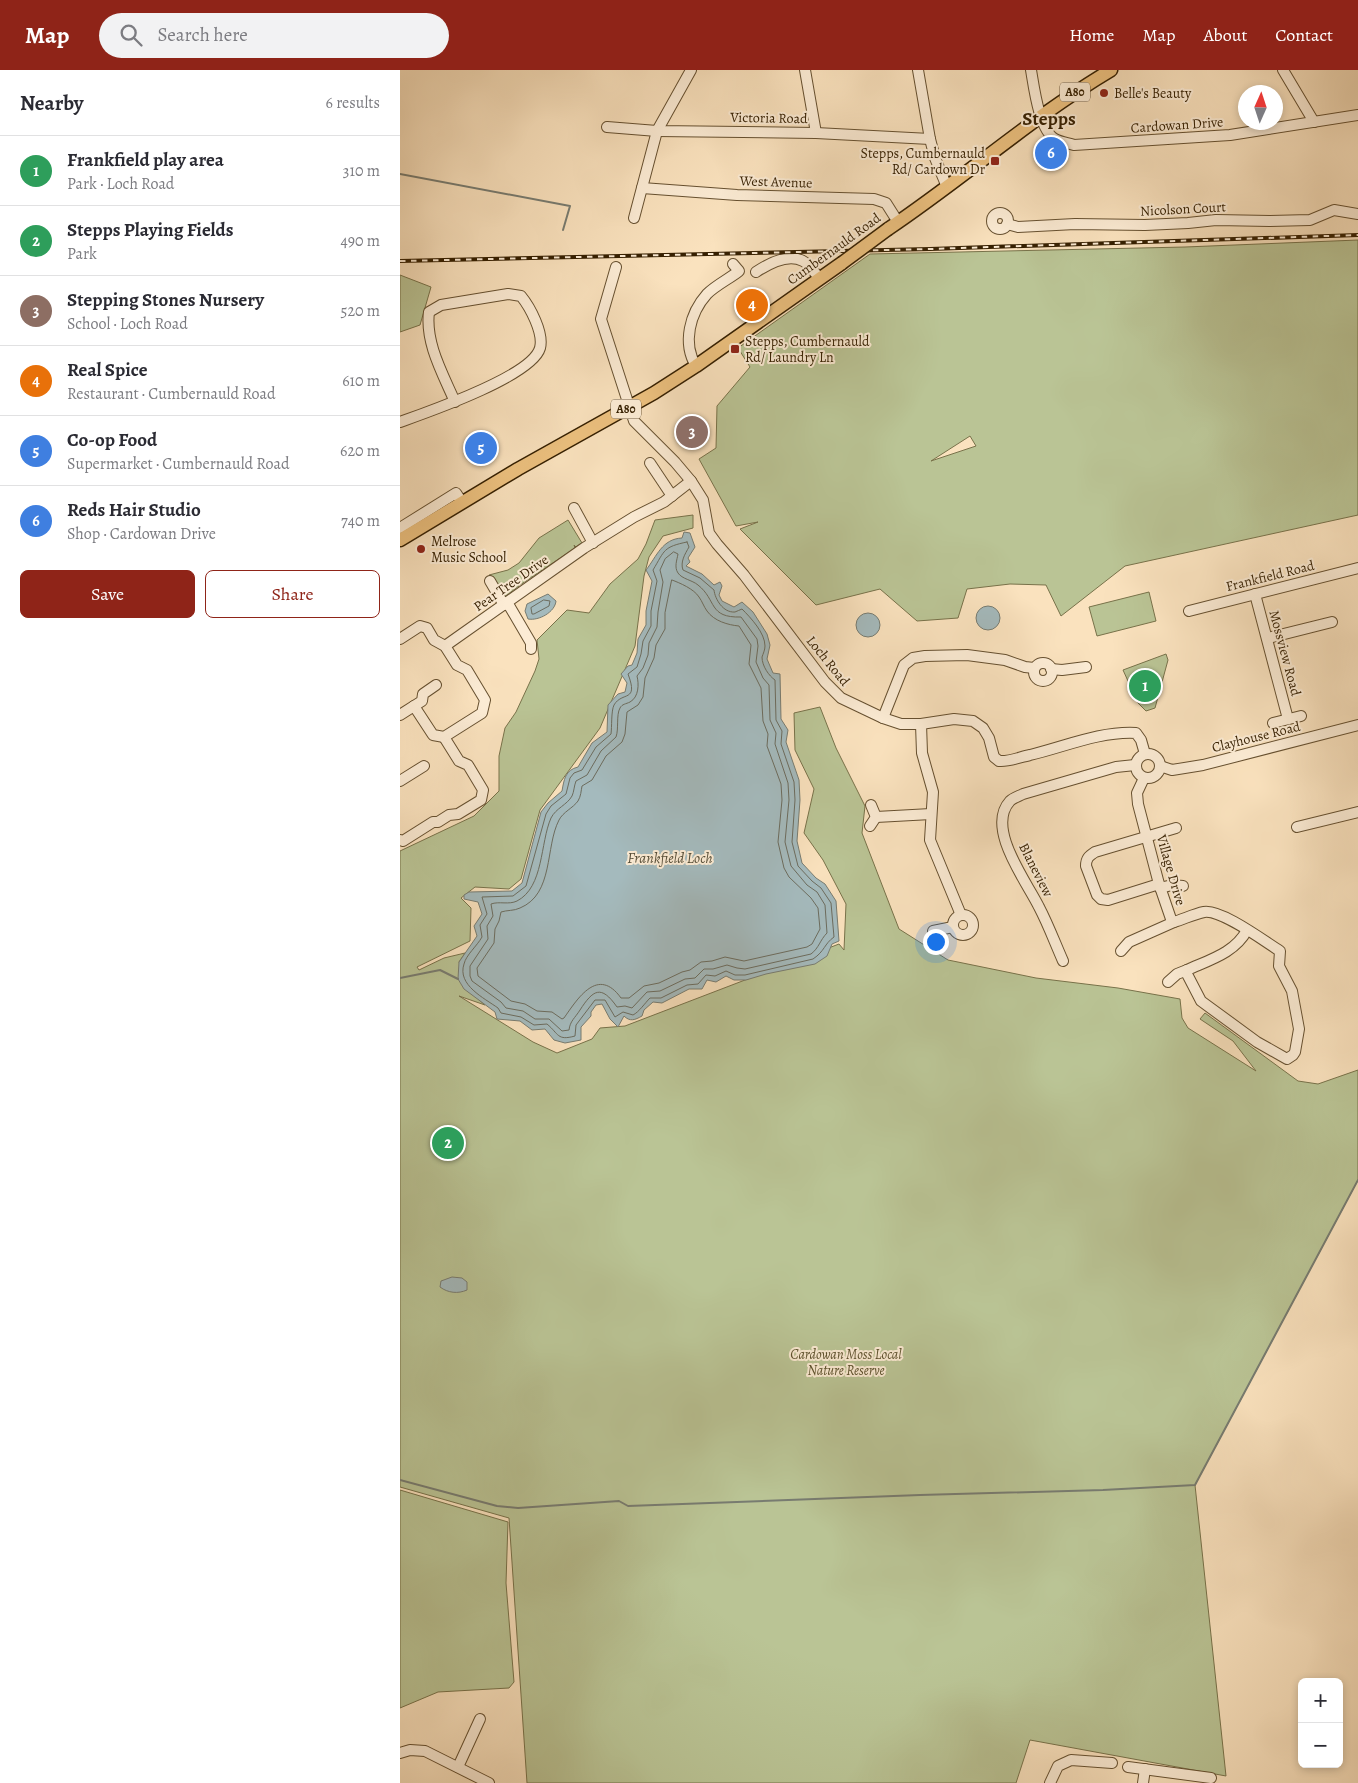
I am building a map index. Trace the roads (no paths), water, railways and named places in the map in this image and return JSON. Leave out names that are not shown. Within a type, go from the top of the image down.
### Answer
[{"type":"main road","name":"Cumbernauld Road","points":[[400,540],[462,502],[654,393],[696,366],[820,279],[1068,97],[1111,70]]},
{"type":"street","points":[[634,218],[657,131],[690,70]]},
{"type":"street","points":[[805,70],[816,133]]},
{"type":"street","points":[[918,70],[930,139],[935,158],[947,187]]},
{"type":"street","name":"Cardowan Drive","points":[[1031,70],[1036,101],[1045,128],[1054,139],[1074,145],[1230,135],[1358,115]]},
{"type":"street","points":[[1283,70],[1314,122]]},
{"type":"street","name":"Victoria Road","points":[[607,128],[657,131],[816,133],[930,139]]},
{"type":"street","name":"West Avenue","points":[[642,188],[737,195],[874,199],[886,203],[892,226]]},
{"type":"street","name":"Nicolson Court","points":[[1008,224],[1018,228],[1075,224],[1164,224],[1216,220],[1310,220],[1334,210],[1358,214]]},
{"type":"street","points":[[756,272],[773,261],[796,259],[804,261],[820,279]]},
{"type":"street","points":[[696,366],[691,357],[689,343],[690,328],[696,309],[708,293],[739,272],[733,264]]},
{"type":"street","name":"Loch Road","points":[[616,268],[601,319],[634,421],[691,481],[702,500],[709,533],[744,575],[782,628],[799,646],[825,682],[841,698],[883,718],[901,724],[921,724],[954,719],[973,721],[983,728],[989,738],[994,757],[999,761],[1044,752],[1092,738],[1126,732],[1136,733],[1141,740],[1145,754]]},
{"type":"street","points":[[400,422],[455,402],[506,378],[531,362],[540,349],[541,337],[530,307],[521,296],[508,294],[441,305],[429,312],[427,327],[437,361],[455,402]]},
{"type":"street","points":[[650,463],[672,496]]},
{"type":"street","name":"Pear Tree Drive","points":[[445,646],[594,543],[634,517],[664,502],[691,481]]},
{"type":"street","points":[[400,528],[456,493],[462,502]]},
{"type":"street","points":[[574,508],[594,543]]},
{"type":"street","name":"Frankfield Road","points":[[1189,611],[1358,568]]},
{"type":"street","points":[[490,581],[531,643],[531,649]]},
{"type":"street","name":"Mossview Road","points":[[1255,594],[1288,719]]},
{"type":"street","points":[[1268,638],[1332,622]]},
{"type":"street","points":[[400,639],[420,626],[427,628],[434,640],[445,646],[457,665],[467,670],[485,700],[482,713],[444,737],[433,735],[414,706]]},
{"type":"street","points":[[883,718],[904,665],[913,658],[967,655],[1005,660],[1025,668],[1034,668],[1038,664],[1045,663],[1051,669],[1062,670],[1086,667]]},
{"type":"street","points":[[1034,668],[1034,677],[1042,682],[1050,678],[1051,669]]},
{"type":"street","points":[[400,714],[422,700],[423,694],[436,685]]},
{"type":"street","points":[[1273,723],[1301,716]]},
{"type":"street","points":[[921,724],[922,753],[933,792],[930,840],[961,915]]},
{"type":"street","name":"Clayhouse Road","points":[[1160,766],[1172,770],[1203,765],[1358,726]]},
{"type":"street","points":[[400,840],[403,841],[433,822],[438,822],[458,814],[481,800],[483,790],[468,765],[459,761],[444,737]]},
{"type":"street","points":[[1145,754],[1155,756],[1159,760],[1160,766],[1159,772],[1154,777],[1144,778],[1138,773],[1135,765],[1140,756],[1145,754]]},
{"type":"street","name":"Blaneview","points":[[1062,961],[1039,907],[1016,868],[1006,842],[1002,827],[1004,809],[1011,800],[1024,794],[1116,766],[1135,765]]},
{"type":"street","points":[[400,781],[424,766]]},
{"type":"street","name":"Village Drive","points":[[1144,778],[1137,798],[1159,886],[1171,919],[1174,922],[1205,912],[1215,913],[1280,951],[1279,966],[1292,992],[1299,1029],[1295,1052],[1291,1057],[1283,1058],[1257,1042],[1200,1001],[1188,977],[1187,970]]},
{"type":"street","points":[[871,805],[876,817]]},
{"type":"street","points":[[1297,827],[1358,812]]},
{"type":"street","points":[[876,817],[931,814]]},
{"type":"street","points":[[870,826],[876,817]]},
{"type":"street","points":[[1176,828],[1095,852],[1088,856],[1086,866],[1101,899],[1108,900],[1159,886],[1183,886]]},
{"type":"street","points":[[961,915],[968,916],[972,921],[971,930],[968,933],[956,932],[953,927],[954,920],[961,915]]},
{"type":"street","points":[[1121,951],[1128,942],[1174,922]]},
{"type":"street","points":[[933,931],[953,927]]},
{"type":"street","points":[[1168,982],[1177,974],[1227,952],[1243,938],[1247,930]]},
{"type":"street","points":[[458,1767],[480,1719]]},
{"type":"street","points":[[400,1753],[410,1750],[425,1752],[488,1783]]},
{"type":"street","points":[[1050,1783],[1058,1766],[1071,1760],[1112,1763]]},
{"type":"street","points":[[1128,1767],[1212,1778]]},
{"type":"street","points":[[1143,1783],[1145,1769]]},
{"type":"water","name":"Frankfield Loch","points":[[684,532],[690,533],[695,547],[688,558],[690,562],[686,566],[702,574],[714,585],[720,582],[722,586],[719,595],[722,601],[734,607],[742,602],[753,612],[767,634],[770,645],[767,659],[773,673],[780,674],[781,719],[788,730],[786,742],[799,780],[800,800],[797,841],[802,863],[816,878],[825,884],[836,901],[839,941],[832,944],[827,956],[815,964],[746,980],[734,980],[726,976],[716,982],[707,980],[702,989],[689,989],[662,1003],[653,1002],[644,1010],[642,1016],[637,1019],[630,1020],[624,1016],[618,1027],[610,1019],[602,1004],[596,1005],[591,1012],[591,1016],[581,1027],[581,1040],[565,1043],[554,1040],[545,1029],[532,1030],[520,1021],[497,1019],[495,1012],[464,989],[458,979],[459,962],[477,936],[474,926],[482,914],[478,902],[464,899],[464,895],[469,892],[512,891],[522,883],[541,812],[562,791],[566,776],[570,770],[578,767],[592,743],[607,732],[608,705],[618,694],[625,692],[627,683],[621,674],[628,666],[632,665],[637,653],[638,639],[646,625],[646,611],[652,581],[646,570],[669,541],[682,538]]},
{"type":"water","points":[[548,594],[556,601],[553,609],[537,619],[528,619],[525,611],[527,604]]},
{"type":"water","points":[[988,606],[996,610],[1000,618],[996,626],[988,630],[980,626],[976,618],[980,610]]},
{"type":"water","points":[[868,613],[876,617],[880,625],[876,633],[868,637],[860,633],[856,625],[860,617]]},
{"type":"water","points":[[452,1277],[462,1278],[467,1282],[467,1290],[453,1292],[446,1291],[440,1287],[441,1281]]},
{"type":"waterway","points":[[400,174],[570,206],[563,230]]},
{"type":"waterway","points":[[400,978],[440,970],[458,979]]},
{"type":"waterway","points":[[400,1480],[497,1506],[518,1508],[619,1501],[628,1506],[1103,1490],[1195,1485],[1358,1180]]},
{"type":"railway","points":[[400,261],[930,249],[1358,235]]},
{"type":"place","name":"Belle's Beauty","points":[[1104,93]]},
{"type":"place","name":"Reds Hair Studio","points":[[1051,153]]},
{"type":"place","name":"Stepps, Cumbernauld Rd/ Cardown Dr","points":[[995,161]]},
{"type":"place","name":"Real Spice","points":[[752,305]]},
{"type":"place","name":"Stepps, Cumbernauld Rd/ Laundry Ln","points":[[735,349]]},
{"type":"place","name":"Stepping Stones Nursery","points":[[692,432]]},
{"type":"place","name":"Co-op Food","points":[[481,448]]},
{"type":"place","name":"Melrose Music School","points":[[421,549]]},
{"type":"place","name":"Frankfield play area","points":[[1145,686]]},
{"type":"place","name":"Stepps Playing Fields","points":[[448,1143]]},
{"type":"district","name":"Stepps","points":[[1049,119]]},
{"type":"park label","name":"Cardowan Moss Local Nature Reserve","points":[[846,1362]]}]
